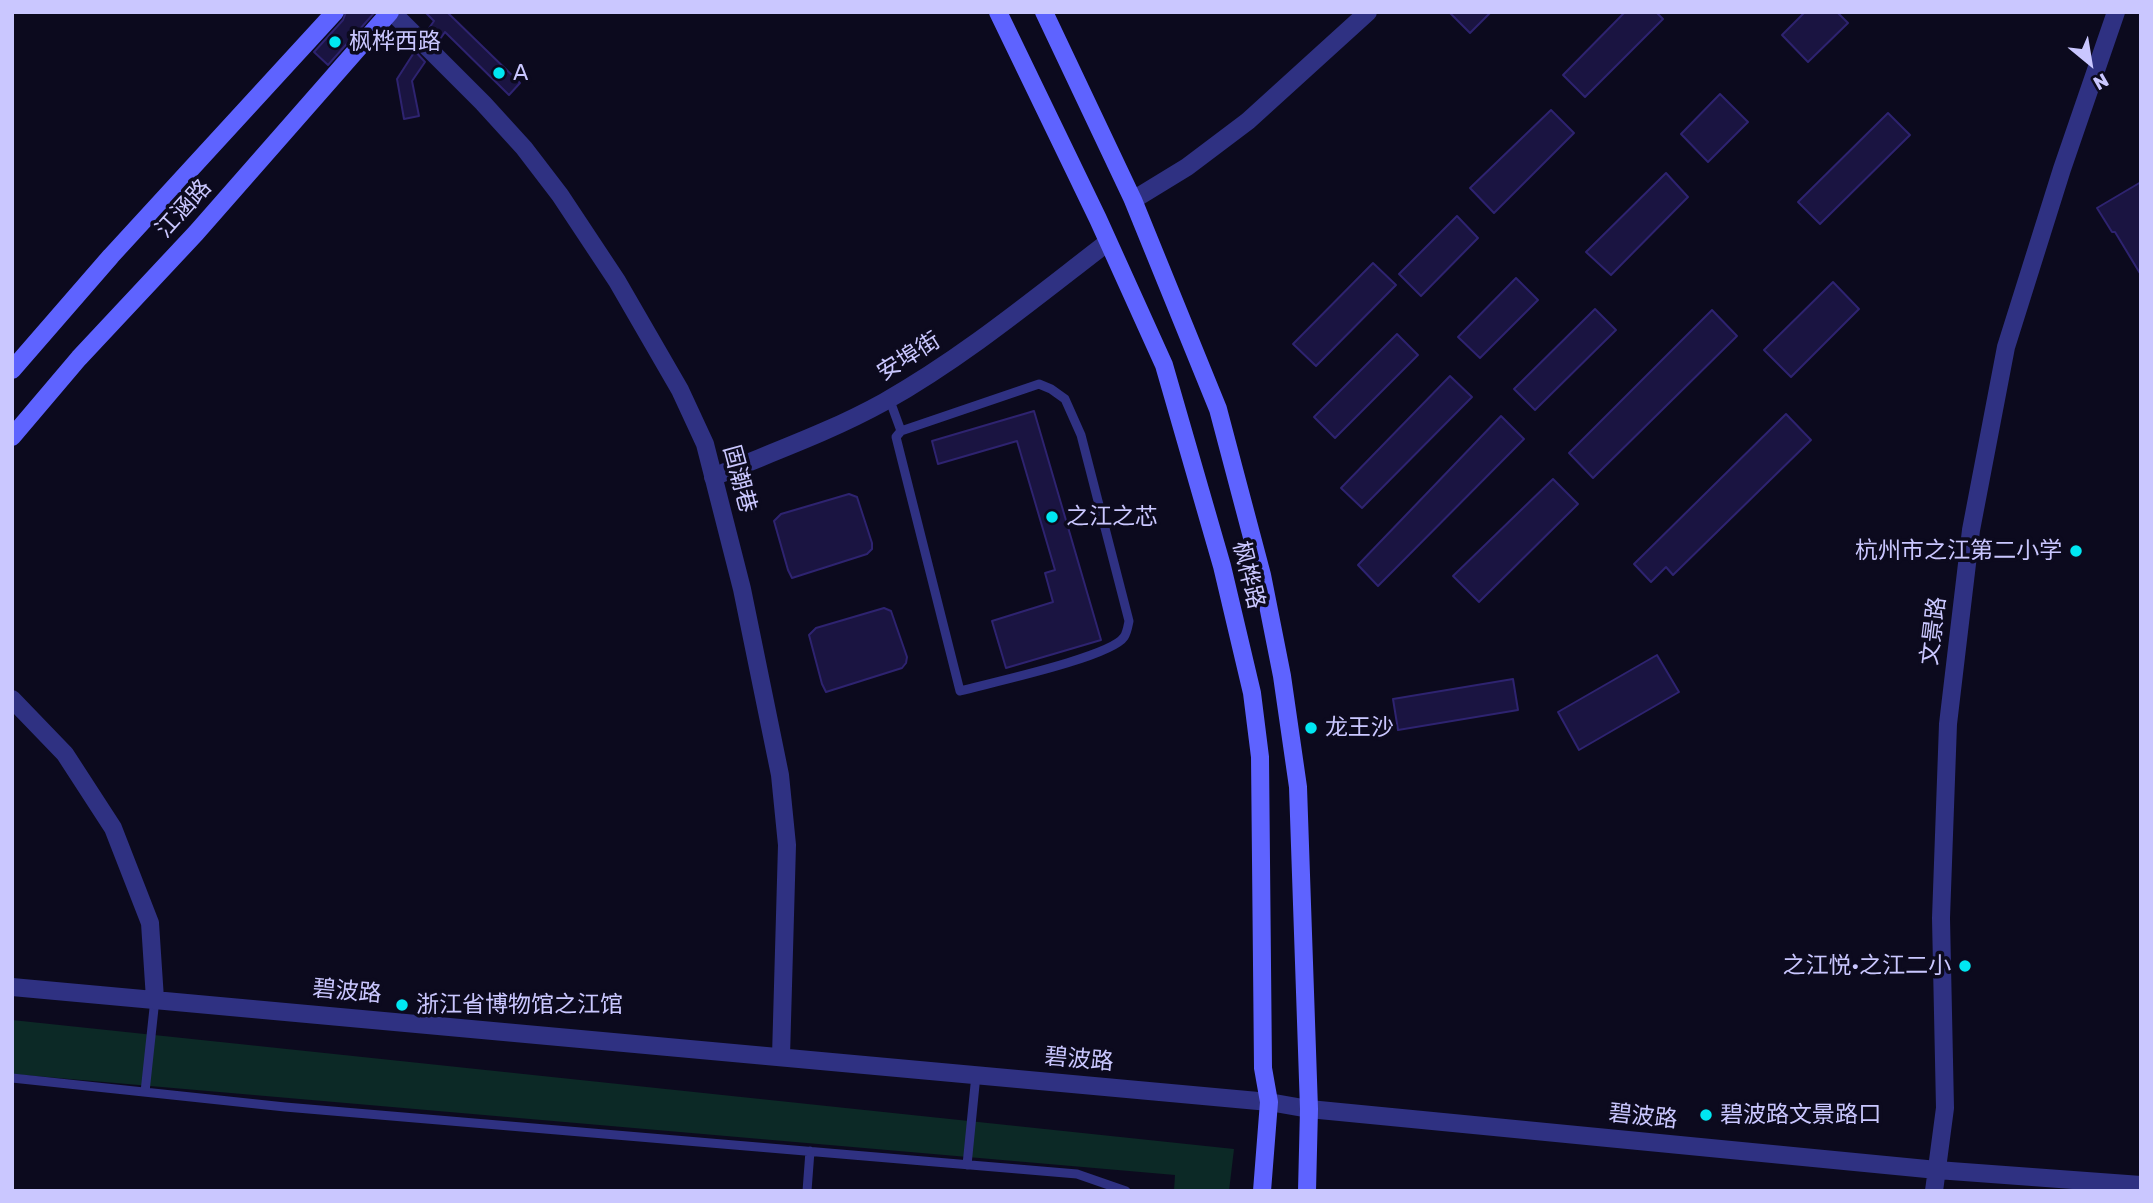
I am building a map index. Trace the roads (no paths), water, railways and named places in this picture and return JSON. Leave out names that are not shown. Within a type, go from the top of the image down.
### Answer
[{"type":"main road","name":"江涵路","points":[[12,370],[335,12]]},
{"type":"main road","name":"江涵路","points":[[12,437],[79,358],[196,233],[391,12]]},
{"type":"main road","name":"枫桦路","points":[[998,12],[1164,365],[1222,566],[1252,693],[1260,757],[1263,1068],[1269,1102],[1262,1191]]},
{"type":"main road","name":"枫桦路","points":[[1044,12],[1133,201],[1218,409],[1262,575],[1282,676],[1298,787],[1309,1109],[1307,1191]]},
{"type":"street","name":"固潮巷","points":[[391,12],[483,103],[524,148],[595,244],[680,390],[705,443],[742,589],[780,775],[787,845],[782,1056]]},
{"type":"street","points":[[1133,201],[1187,167],[1248,121],[1368,12]]},
{"type":"street","name":"文景路","points":[[1934,1191],[1945,1108],[1941,918],[1948,724],[1971,530],[2006,347],[2062,169],[2116,12]]},
{"type":"street","name":"安埠街","points":[[713,477],[829,428],[890,398],[945,365],[1108,242]]},
{"type":"street","points":[[12,699],[65,754],[113,828],[150,923],[155,999]]},
{"type":"street","name":"碧波路","points":[[12,987],[1269,1102],[1309,1109],[1937,1170],[2141,1185]]},
{"type":"lane","points":[[1039,384],[1065,399],[1081,435],[1129,621],[1124,638],[1109,649],[1081,659],[960,691],[896,437],[901,431],[1039,384]]},
{"type":"lane","points":[[890,398],[901,431]]},
{"type":"lane","points":[[145,1092],[155,999]]},
{"type":"lane","points":[[967,1165],[976,1075]]},
{"type":"lane","points":[[12,1078],[285,1107],[1077,1174],[1126,1191]]},
{"type":"lane","points":[[807,1191],[810,1152]]},
{"type":"place","name":"枫桦西路","points":[[335,42]]},
{"type":"place","name":"A","points":[[499,73]]},
{"type":"place","name":"之江之芯","points":[[1052,517]]},
{"type":"place","name":"杭州市之江第二小学","points":[[2076,551]]},
{"type":"place","name":"龙王沙","points":[[1311,728]]},
{"type":"place","name":"之江悦·之江二小","points":[[1965,966]]},
{"type":"place","name":"浙江省博物馆之江馆","points":[[402,1005]]},
{"type":"place","name":"碧波路文景路口","points":[[1706,1115]]}]
